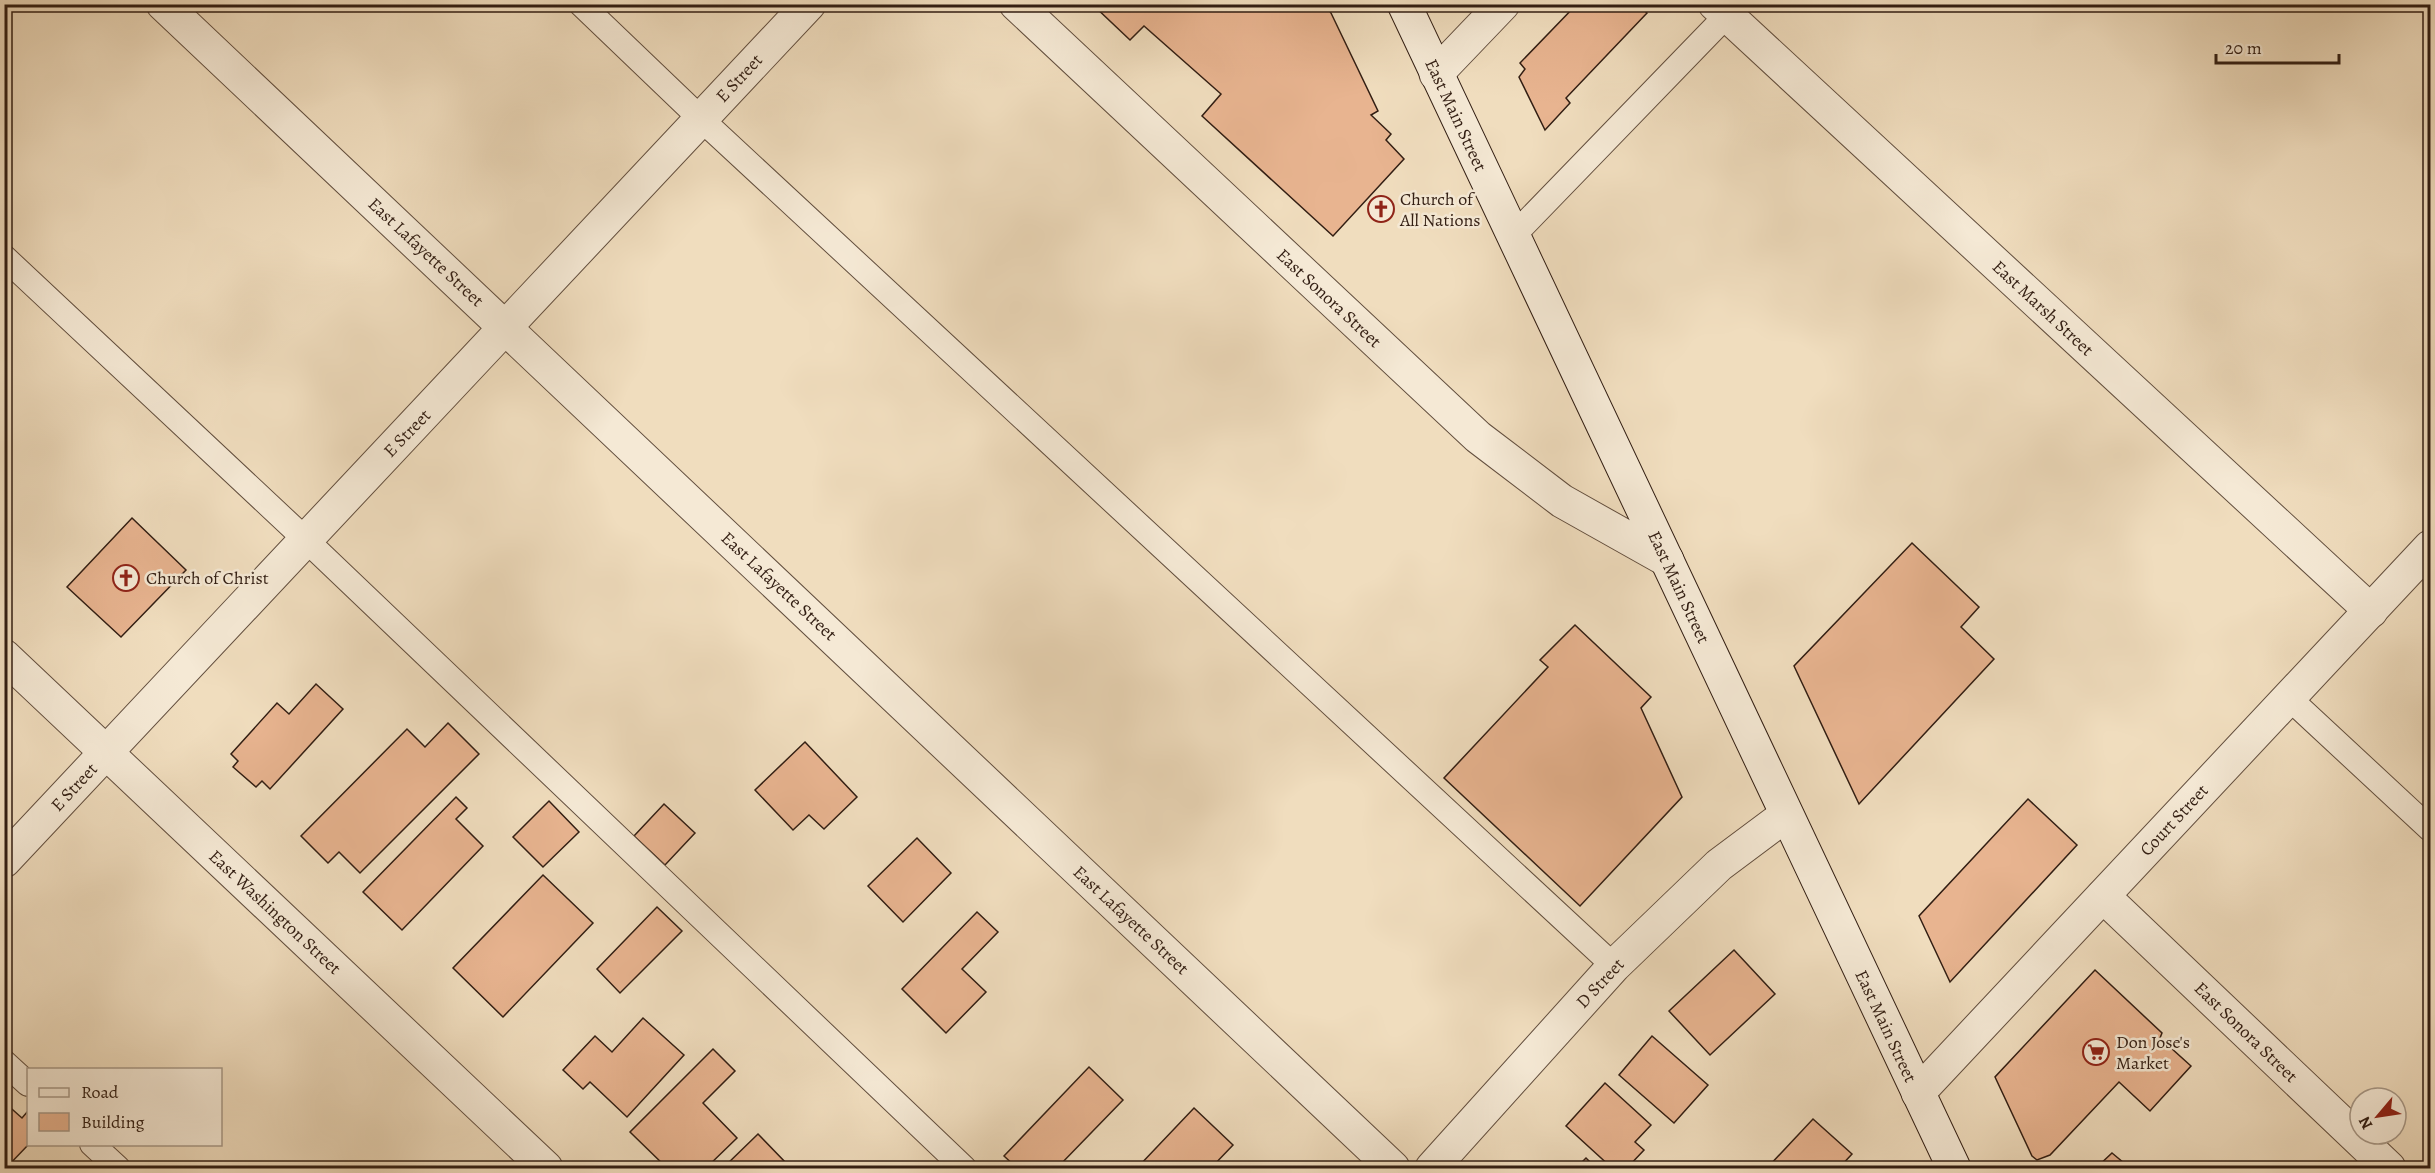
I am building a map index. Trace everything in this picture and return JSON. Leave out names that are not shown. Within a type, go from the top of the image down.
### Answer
[{"type":"street","name":"East Lafayette Street","points":[[164,4],[1393,1168]]},
{"type":"street","name":"E Street","points":[[4,861],[809,4]]},
{"type":"street","name":"East Sonora Street","points":[[1016,4],[1478,437],[1562,501],[1666,560]]},
{"type":"street","name":"East Main Street","points":[[1404,4],[1954,1168]]},
{"type":"street","points":[[1436,74],[1503,4]]},
{"type":"street","name":"East Marsh Street","points":[[1721,10],[2371,611]]},
{"type":"street","name":"Court Street","points":[[1918,1093],[2430,547]]},
{"type":"street","name":"East Washington Street","points":[[4,656],[546,1168]]},
{"type":"street","name":"D Street","points":[[1432,1168],[1614,966],[1719,865],[1786,815]]},
{"type":"street","name":"East Sonora Street","points":[[2103,896],[2389,1168]]},
{"type":"lane","points":[[581,4],[701,119],[1614,966]]},
{"type":"lane","points":[[1513,236],[1721,10]]},
{"type":"lane","points":[[4,257],[306,540],[964,1168]]},
{"type":"lane","points":[[2289,698],[2430,829]]},
{"type":"lane","points":[[4,1062],[27,1083]]},
{"type":"lane","points":[[94,1146],[118,1168]]},
{"type":"building","points":[[1092,4],[1325,4],[1378,111],[1371,115],[1391,134],[1386,140],[1404,159],[1333,236],[1202,116],[1221,94],[1144,26],[1130,40]]},
{"type":"building","points":[[1577,4],[1638,4],[1647,13],[1566,98],[1570,103],[1545,130],[1519,77],[1525,69],[1520,63]]},
{"type":"building","name":"Church of Christ","points":[[132,518],[186,570],[121,637],[67,587]]},
{"type":"building","points":[[1912,543],[1979,607],[1961,627],[1994,659],[1859,804],[1794,666]]},
{"type":"building","points":[[1575,625],[1651,697],[1641,708],[1682,797],[1580,906],[1444,778],[1548,667],[1540,660]]},
{"type":"building","points":[[316,684],[343,709],[270,789],[262,781],[256,787],[233,767],[238,761],[231,754],[277,703],[289,714]]},
{"type":"building","points":[[448,723],[479,754],[360,873],[339,852],[328,863],[301,836],[407,729],[425,747]]},
{"type":"building","points":[[805,742],[857,797],[824,829],[809,815],[793,830],[755,790]]},
{"type":"building","points":[[456,797],[467,808],[456,819],[483,846],[402,930],[363,892]]},
{"type":"building","points":[[2028,799],[2077,845],[1950,982],[1919,916]]},
{"type":"building","points":[[549,801],[579,832],[543,867],[513,837]]},
{"type":"building","points":[[664,804],[695,833],[665,865],[634,836]]},
{"type":"building","points":[[917,838],[951,873],[903,922],[868,886]]},
{"type":"building","points":[[543,875],[593,923],[503,1017],[453,968]]},
{"type":"building","points":[[657,907],[682,931],[620,993],[597,969]]},
{"type":"building","points":[[977,912],[998,932],[962,969],[986,992],[946,1033],[902,989]]},
{"type":"building","points":[[1734,950],[1775,994],[1710,1055],[1669,1011]]},
{"type":"building","name":"Don Jose's Market","points":[[2095,970],[2162,1033],[2160,1038],[2191,1066],[2150,1111],[2119,1082],[2050,1155],[2037,1160],[2032,1156],[1995,1077]]},
{"type":"building","points":[[643,1018],[684,1055],[627,1117],[590,1082],[583,1089],[563,1070],[595,1036],[612,1052]]},
{"type":"building","points":[[1652,1036],[1708,1085],[1674,1123],[1619,1075]]},
{"type":"building","points":[[713,1049],[735,1071],[703,1103],[737,1138],[706,1168],[667,1168],[630,1132]]},
{"type":"building","points":[[1089,1067],[1123,1100],[1057,1168],[1017,1168],[1004,1156]]},
{"type":"building","points":[[1605,1083],[1651,1125],[1635,1142],[1644,1150],[1627,1168],[1612,1168],[1566,1126]]},
{"type":"building","points":[[4,1102],[22,1118],[27,1112],[27,1146],[4,1168]]},
{"type":"building","points":[[1194,1108],[1233,1145],[1211,1168],[1137,1168]]},
{"type":"building","points":[[1813,1119],[1852,1154],[1839,1168],[1767,1168]]},
{"type":"building","points":[[758,1134],[788,1165],[785,1168],[723,1168]]},
{"type":"building","points":[[2112,1153],[2130,1168],[2096,1168]]},
{"type":"building","points":[[1586,1158],[1596,1168],[1576,1168]]},
{"type":"place","name":"Church of All Nations","points":[[1381,209]]},
{"type":"place","name":"Church of Christ","points":[[126,578]]},
{"type":"place","name":"Don Jose's Market","points":[[2096,1052]]}]
